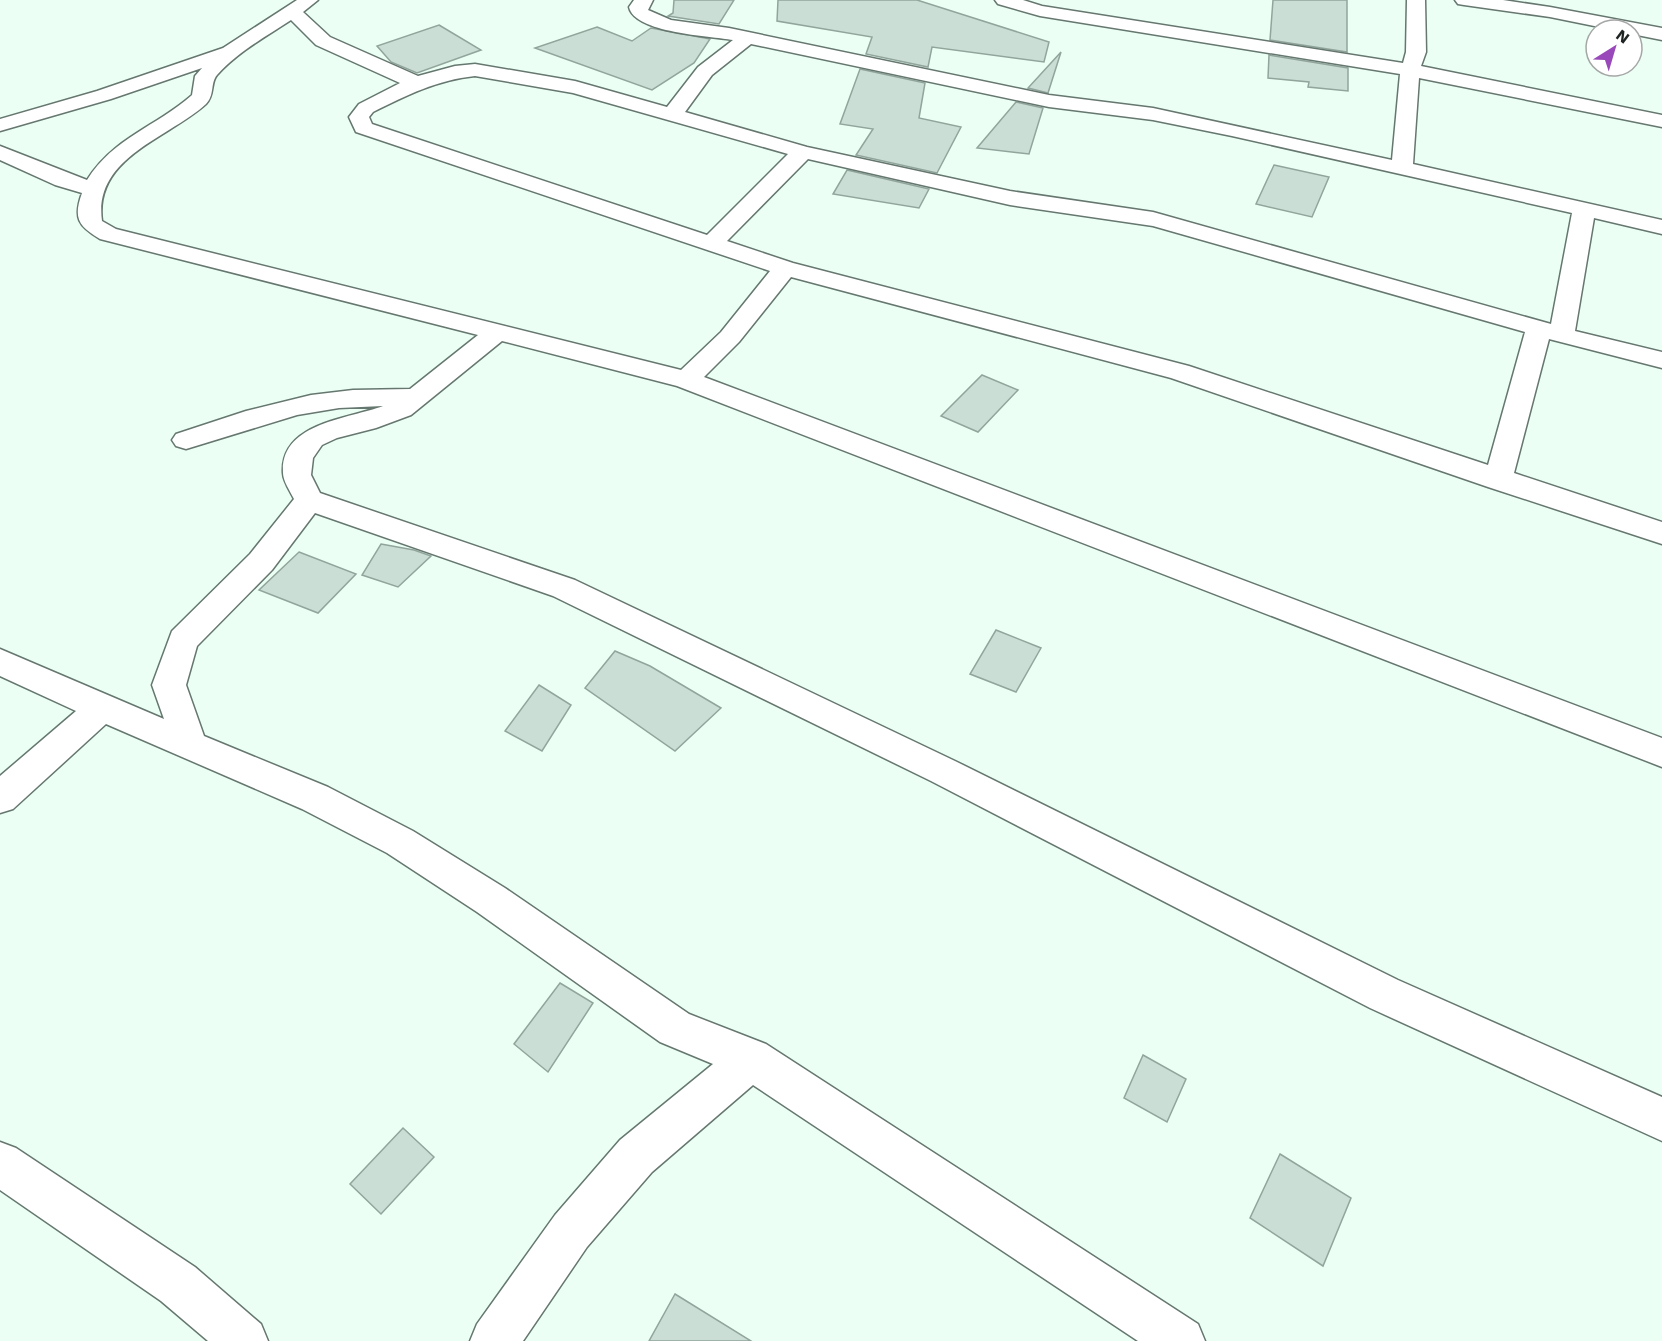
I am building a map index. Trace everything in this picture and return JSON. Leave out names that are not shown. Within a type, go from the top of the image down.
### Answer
[{"type":"street","points":[[644,0],[638,7],[639,12],[668,25],[716,32],[1049,100],[1153,114],[1662,227]]},
{"type":"street","points":[[1004,0],[1040,10],[1410,69],[1662,121]]},
{"type":"street","points":[[1402,168],[1410,69],[1416,52],[1416,0]]},
{"type":"street","points":[[1464,0],[1550,12],[1662,34]]},
{"type":"street","points":[[0,125],[226,54],[301,5],[323,41],[416,83]]},
{"type":"street","points":[[671,116],[705,71],[746,39]]},
{"type":"street","points":[[232,50],[205,76],[202,97],[181,115],[148,133],[117,156],[97,180],[88,214],[91,224],[108,234],[686,380],[1662,753]]},
{"type":"street","points":[[1662,360],[1550,332],[1201,231],[1153,219],[1010,198],[803,152],[575,87],[475,70],[455,72],[416,83],[366,108],[359,117],[363,128],[785,268],[1180,372],[1662,533]]},
{"type":"street","points":[[10,102],[94,97]]},
{"type":"street","points":[[0,152],[63,180],[94,189]]},
{"type":"street","points":[[711,244],[803,152]]},
{"type":"street","points":[[1498,480],[1550,332],[1584,209]]},
{"type":"street","points":[[686,380],[730,337],[785,268]]},
{"type":"street","points":[[499,331],[401,409],[386,416],[328,430],[312,439],[299,457],[297,475],[309,500],[564,588],[943,771],[1384,994],[1662,1119]]},
{"type":"street","points":[[186,440],[298,405],[359,399],[417,397]]},
{"type":"street","points":[[190,745],[169,685],[183,640],[261,562],[309,500]]},
{"type":"street","points":[[0,662],[102,708],[315,798],[400,842],[491,900],[675,1028],[751,1059],[1181,1341]]},
{"type":"street","points":[[0,798],[102,708]]},
{"type":"street","points":[[494,1341],[571,1231],[636,1156],[751,1059]]},
{"type":"street","points":[[0,1164],[178,1284],[244,1341]]},
{"type":"building","points":[[674,0],[734,0],[719,24],[668,16],[673,13]]},
{"type":"building","points":[[778,0],[917,0],[1049,42],[1044,62],[932,47],[928,67],[866,54],[872,37],[777,21]]},
{"type":"building","points":[[1273,0],[1347,0],[1347,52],[1270,40]]},
{"type":"building","points":[[439,25],[481,50],[417,73],[391,62],[377,46]]},
{"type":"building","points":[[597,27],[632,41],[651,28],[710,39],[694,63],[652,90],[535,48]]},
{"type":"building","points":[[1061,52],[1048,93],[1028,88]]},
{"type":"building","points":[[1269,55],[1348,68],[1348,91],[1308,87],[1309,82],[1268,78]]},
{"type":"building","points":[[860,69],[925,83],[919,118],[961,127],[937,173],[856,155],[873,129],[840,124]]},
{"type":"building","points":[[1016,102],[1043,108],[1029,154],[977,148]]},
{"type":"building","points":[[1274,165],[1329,177],[1312,217],[1256,204]]},
{"type":"building","points":[[847,170],[929,189],[919,208],[833,194]]},
{"type":"building","points":[[982,375],[1018,390],[978,432],[941,416]]},
{"type":"building","points":[[381,544],[414,550],[431,556],[398,587],[362,575]]},
{"type":"building","points":[[299,552],[356,574],[318,613],[259,590]]},
{"type":"building","points":[[996,630],[1041,648],[1016,692],[970,674]]},
{"type":"building","points":[[615,651],[650,666],[721,708],[675,751],[585,688]]},
{"type":"building","points":[[539,685],[571,705],[542,751],[505,731]]},
{"type":"building","points":[[560,983],[593,1003],[548,1072],[514,1044]]},
{"type":"building","points":[[1143,1055],[1186,1079],[1167,1122],[1124,1098]]},
{"type":"building","points":[[403,1128],[434,1157],[381,1214],[350,1184]]},
{"type":"building","points":[[1280,1154],[1351,1198],[1323,1266],[1250,1218]]},
{"type":"building","points":[[675,1294],[751,1341],[649,1341]]}]
